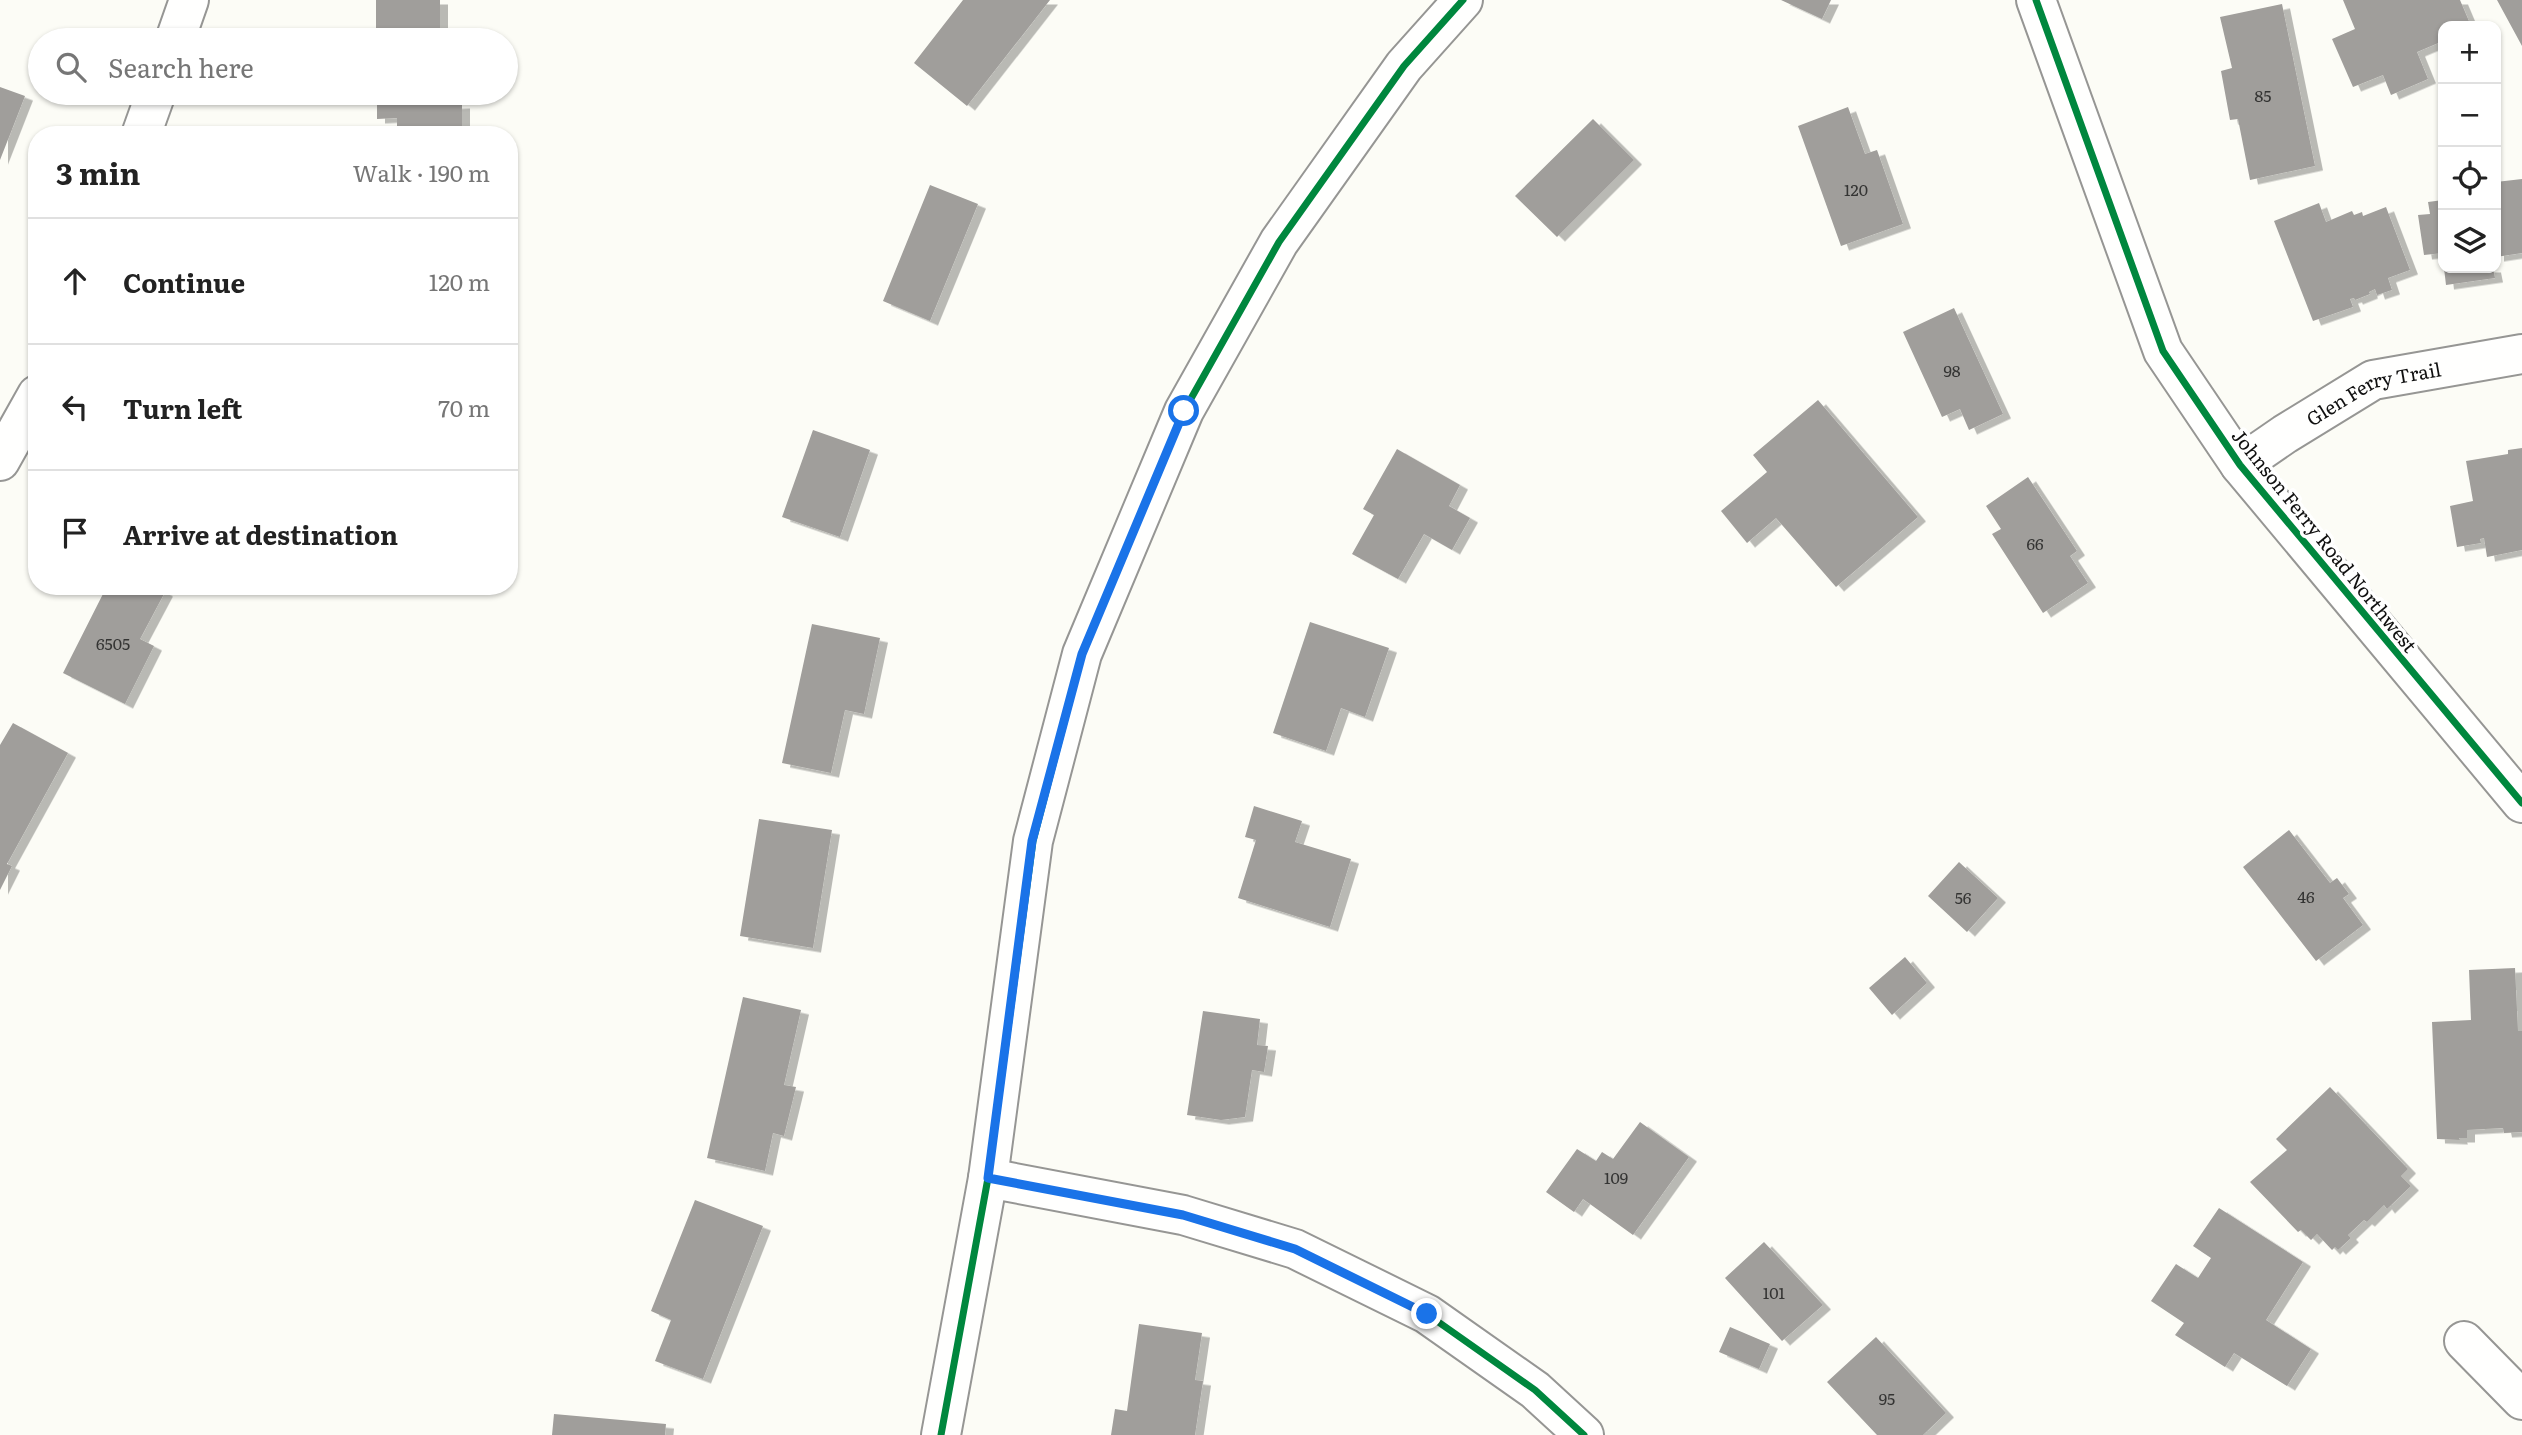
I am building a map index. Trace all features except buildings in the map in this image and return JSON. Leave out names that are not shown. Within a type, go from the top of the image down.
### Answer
[{"type":"street","points":[[179,28],[189,0]]},
{"type":"street","points":[[941,1435],[988,1178],[1032,841],[1082,654],[1184,411],[1279,242],[1404,66],[1464,0]]},
{"type":"street","name":"Johnson Ferry Road Northwest","points":[[2036,0],[2162,351],[2240,465],[2522,803]]},
{"type":"street","points":[[144,126],[152,105]]},
{"type":"street","name":"Glen Ferry Trail","points":[[2240,465],[2373,380],[2522,354]]},
{"type":"street","points":[[0,461],[28,411]]},
{"type":"street","points":[[988,1178],[1183,1215],[1295,1249],[1427,1314],[1535,1390],[1584,1435]]},
{"type":"street","points":[[2464,1341],[2522,1400]]},
{"type":"cycle path","points":[[941,1435],[988,1178],[1033,841],[1082,654],[1184,411],[1279,242],[1404,66],[1463,0]]},
{"type":"cycle path","points":[[2036,0],[2163,351],[2240,465],[2522,803]]},
{"type":"cycle path","points":[[988,1178],[1183,1215],[1295,1249],[1427,1314],[1535,1390],[1584,1435]]},
{"type":"route","points":[[1184,411],[1082,654],[1032,841],[988,1178],[1183,1215],[1295,1249],[1427,1314]]}]
